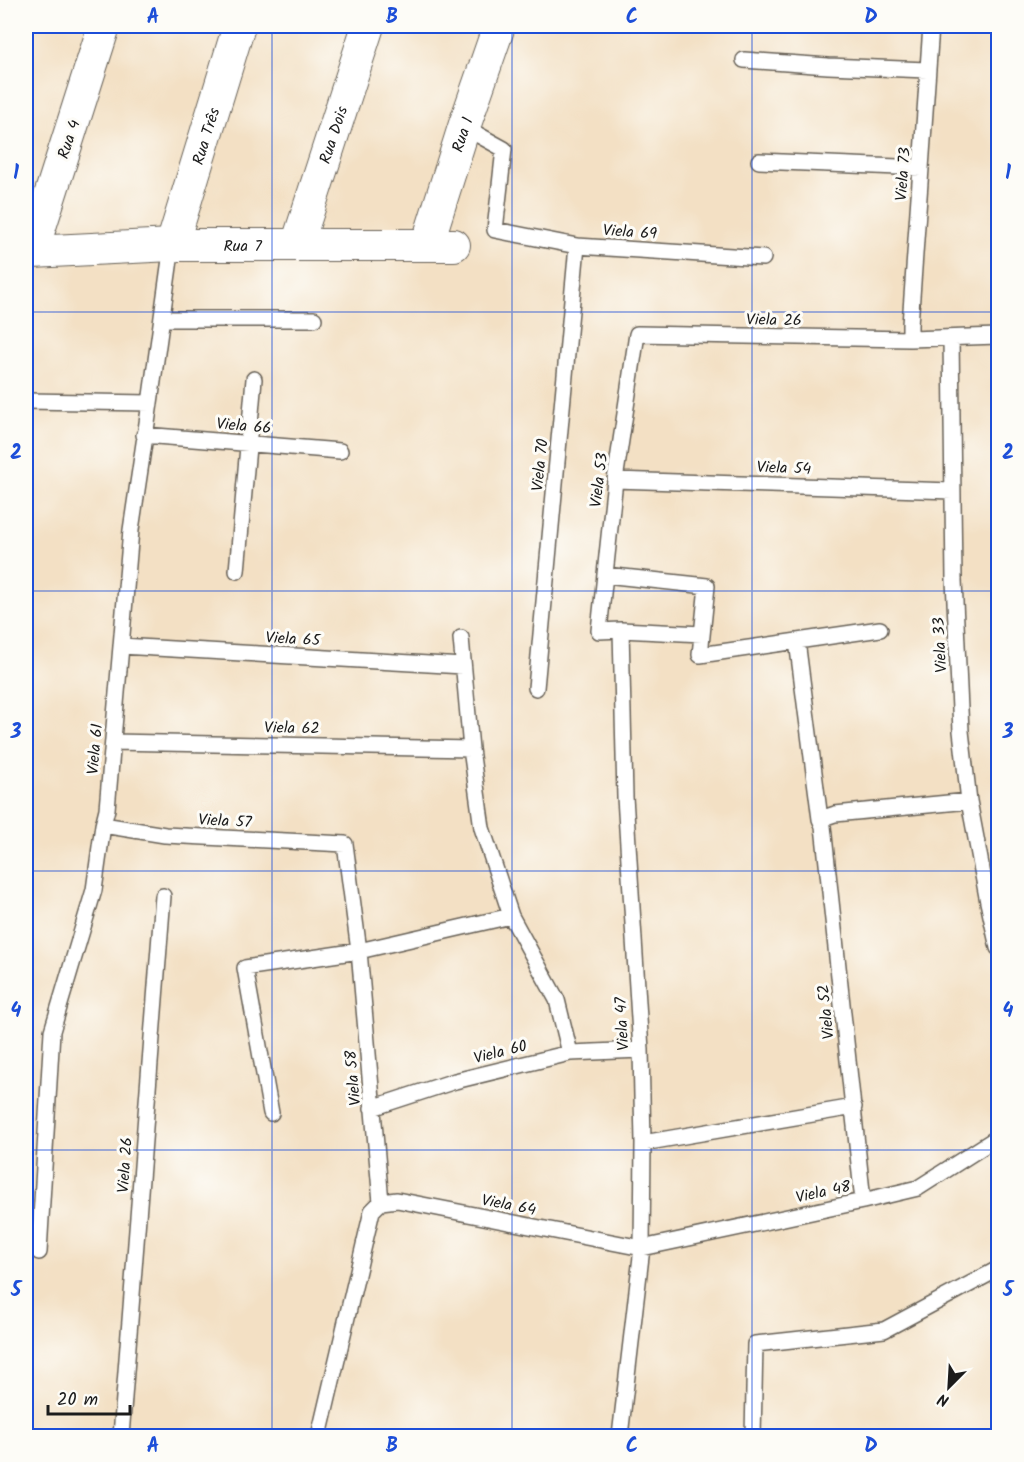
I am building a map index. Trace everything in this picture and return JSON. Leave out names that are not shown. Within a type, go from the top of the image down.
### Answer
[{"type":"street","name":"Rua 4","points":[[32,252],[104,26]]},
{"type":"street","name":"Rua Três","points":[[172,245],[239,26]]},
{"type":"street","name":"Rua Dois","points":[[297,244],[368,26]]},
{"type":"street","name":"Rua 1","points":[[440,245],[464,127],[499,26]]},
{"type":"street","name":"Rua 7","points":[[32,252],[172,245],[440,245]]},
{"type":"lane","name":"Viela 73","points":[[910,332],[931,26]]},
{"type":"lane","points":[[744,60],[927,70]]},
{"type":"lane","name":"Viela 69","points":[[464,127],[504,149],[495,230],[577,246],[763,258]]},
{"type":"lane","points":[[759,161],[921,168]]},
{"type":"lane","name":"Viela 61","points":[[39,1252],[52,1031],[94,890],[107,809],[131,530],[172,245]]},
{"type":"lane","name":"Viela 70","points":[[536,688],[577,246]]},
{"type":"lane","points":[[162,319],[314,319]]},
{"type":"lane","name":"Viela 26","points":[[637,334],[910,332],[951,338],[998,336]]},
{"type":"lane","name":"Viela 53","points":[[621,630],[599,631],[615,480],[637,334]]},
{"type":"lane","name":"Viela 33","points":[[951,338],[954,580],[961,731],[969,801],[999,948]]},
{"type":"lane","points":[[237,571],[254,379]]},
{"type":"lane","points":[[26,401],[150,403]]},
{"type":"lane","name":"Viela 66","points":[[144,435],[340,451]]},
{"type":"lane","name":"Viela 54","points":[[615,480],[952,491]]},
{"type":"lane","points":[[605,575],[707,586],[700,655],[880,629]]},
{"type":"lane","points":[[621,630],[702,633]]},
{"type":"lane","name":"Viela 47","points":[[620,1437],[642,1248],[643,1143],[640,1050],[625,797],[621,630]]},
{"type":"lane","points":[[461,638],[471,749],[482,828],[511,916],[557,1000],[570,1053]]},
{"type":"lane","name":"Viela 52","points":[[797,641],[820,819],[823,826],[864,1201]]},
{"type":"lane","name":"Viela 65","points":[[121,646],[464,666]]},
{"type":"lane","name":"Viela 62","points":[[113,742],[471,749]]},
{"type":"lane","points":[[820,819],[835,814],[969,801]]},
{"type":"lane","name":"Viela 57","points":[[103,825],[165,835],[345,844]]},
{"type":"lane","name":"Viela 58","points":[[319,1437],[376,1207],[372,1108],[359,951],[345,844]]},
{"type":"lane","name":"Viela 26","points":[[121,1437],[163,896]]},
{"type":"lane","points":[[271,1113],[245,968],[359,951],[511,916]]},
{"type":"lane","name":"Viela 60","points":[[372,1108],[455,1081],[570,1053],[640,1050]]},
{"type":"lane","points":[[643,1143],[854,1107]]},
{"type":"lane","name":"Viela 48","points":[[642,1248],[918,1188],[999,1137]]},
{"type":"lane","name":"Viela 64","points":[[376,1207],[397,1200],[642,1248]]},
{"type":"lane","points":[[753,1437],[755,1344],[885,1330],[999,1269]]}]
